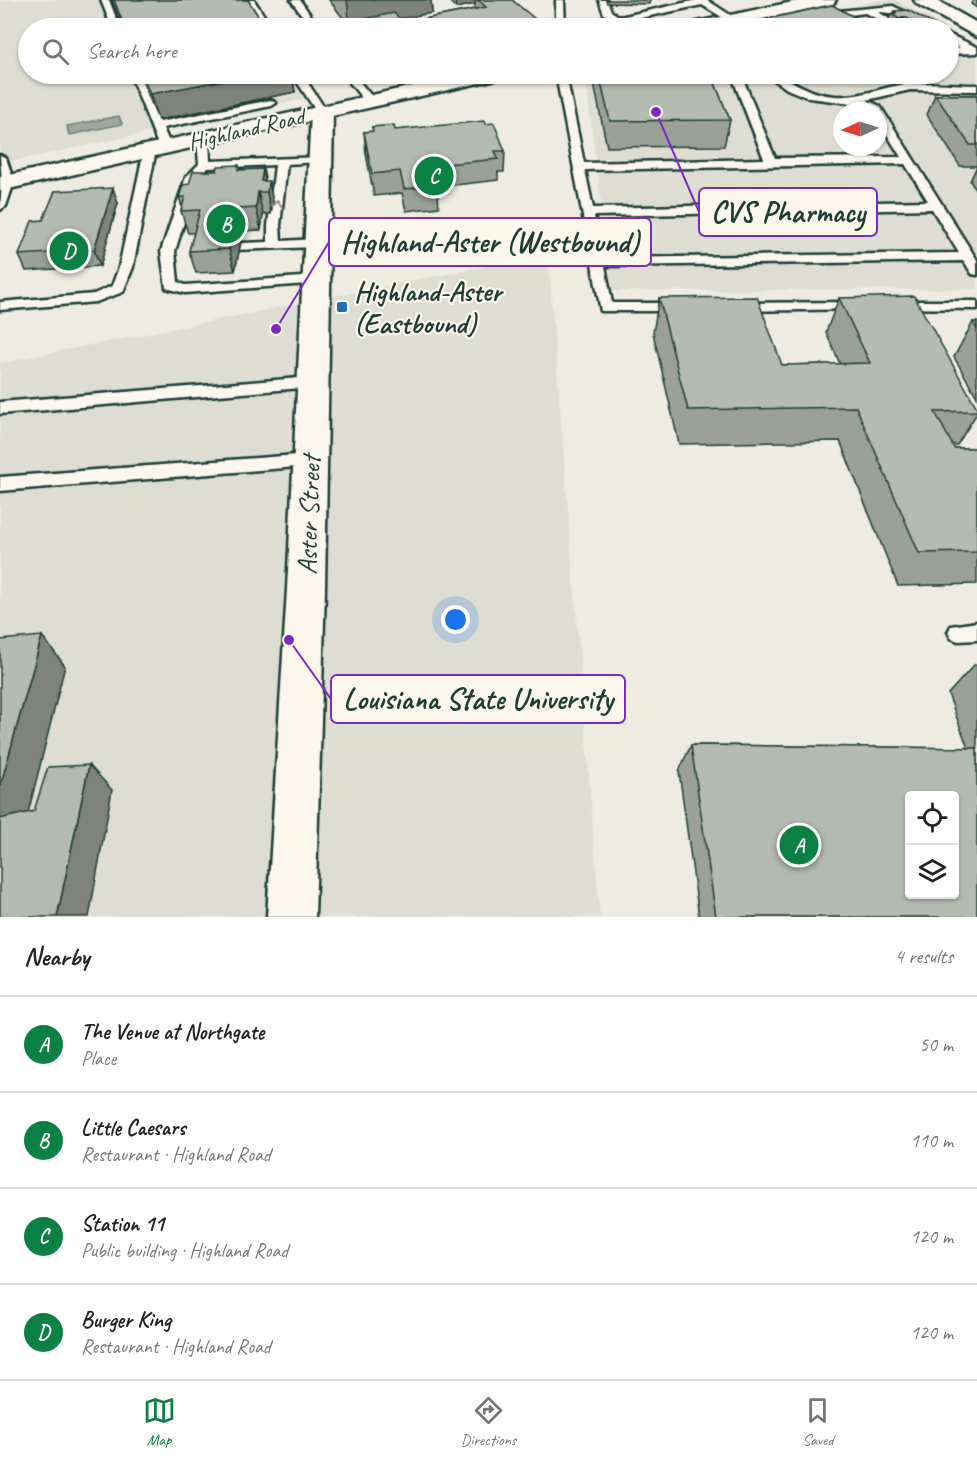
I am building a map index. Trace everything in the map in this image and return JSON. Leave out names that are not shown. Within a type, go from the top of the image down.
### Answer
[{"type":"street","points":[[923,0],[954,18]]},
{"type":"street","points":[[744,18],[819,4]]},
{"type":"street","points":[[959,21],[977,31]]},
{"type":"street","name":"Highland Road","points":[[4,183],[157,141],[196,124],[273,107],[322,112],[447,84]]},
{"type":"street","name":"Aster Street","points":[[291,917],[322,112]]},
{"type":"lane","points":[[105,0],[112,18]]},
{"type":"lane","points":[[250,0],[262,18]]},
{"type":"lane","points":[[295,0],[308,18]]},
{"type":"lane","points":[[560,0],[561,18]]},
{"type":"lane","points":[[603,0],[607,12],[615,18]]},
{"type":"lane","points":[[627,18],[702,1],[730,18]]},
{"type":"lane","points":[[819,4],[865,5],[901,11],[914,18]]},
{"type":"lane","points":[[819,4],[834,18]]},
{"type":"lane","points":[[865,5],[885,18]]},
{"type":"lane","points":[[959,43],[975,51]]},
{"type":"lane","points":[[959,51],[975,51]]},
{"type":"lane","points":[[0,306],[96,298],[118,289],[126,267],[157,141],[138,84]]},
{"type":"lane","points":[[304,84],[322,112]]},
{"type":"lane","points":[[356,84],[370,101]]},
{"type":"lane","points":[[563,84],[606,308],[690,307]]},
{"type":"lane","points":[[740,84],[771,162]]},
{"type":"lane","points":[[787,84],[802,93],[826,99],[858,99],[910,87],[977,88]]},
{"type":"lane","points":[[858,99],[875,106],[977,271]]},
{"type":"lane","points":[[196,124],[206,165]]},
{"type":"lane","points":[[0,158],[4,183],[0,206]]},
{"type":"lane","points":[[316,280],[185,289],[171,285],[174,251],[192,177],[206,165],[319,159]]},
{"type":"lane","points":[[579,167],[908,160]]},
{"type":"lane","points":[[275,245],[274,225],[281,162]]},
{"type":"lane","points":[[588,212],[936,205]]},
{"type":"lane","points":[[240,247],[317,243]]},
{"type":"lane","points":[[597,262],[968,257]]},
{"type":"lane","points":[[726,307],[977,305]]},
{"type":"lane","points":[[0,408],[312,382]]},
{"type":"lane","points":[[0,484],[310,460]]},
{"type":"shaded area","points":[[0,0],[257,0],[269,18],[18,18],[18,84],[311,84],[319,96],[0,164]]},
{"type":"shaded area","points":[[881,0],[896,0],[928,18],[803,18]]},
{"type":"shaded area","points":[[959,36],[977,46],[977,289],[612,291],[586,84],[959,84]]},
{"type":"shaded area","points":[[119,116],[122,124],[69,135],[67,126]]},
{"type":"shaded area","points":[[548,254],[600,917],[0,917],[0,363]]},
{"type":"building","points":[[114,0],[248,0],[260,18],[121,18]]},
{"type":"building","points":[[478,0],[512,0],[534,18],[430,18],[486,7]]},
{"type":"building","points":[[832,5],[856,18],[772,18]]},
{"type":"building","points":[[908,10],[922,18],[897,18],[891,14],[896,13],[895,11]]},
{"type":"building","points":[[394,13],[399,18],[369,18]]},
{"type":"building","points":[[146,84],[204,84],[150,94]]},
{"type":"building","points":[[601,84],[715,84],[730,120],[610,121]]},
{"type":"building","points":[[935,95],[977,95],[977,145],[970,145]]},
{"type":"building","points":[[484,121],[485,124],[494,123],[505,151],[495,151],[498,159],[437,165],[436,161],[430,162],[438,186],[404,189],[400,171],[372,174],[364,132],[373,131],[372,127],[394,125],[395,130]]},
{"type":"building","points":[[239,165],[238,170],[263,169],[261,181],[269,181],[267,192],[258,192],[256,208],[238,209],[229,249],[189,251],[200,210],[181,211],[185,197],[179,197],[183,185],[189,184],[193,171],[217,171],[218,166]]},
{"type":"building","points":[[113,188],[94,250],[19,255],[32,221],[43,220],[55,191]]},
{"type":"building","points":[[914,296],[977,408],[977,411],[935,412],[954,448],[977,448],[977,552],[919,553],[856,407],[688,410],[659,298],[757,297],[782,365],[870,363],[839,298]]},
{"type":"building","points":[[42,636],[0,787],[0,640]]},
{"type":"building","points":[[691,745],[977,748],[977,917],[716,917]]},
{"type":"building","points":[[89,765],[57,917],[0,917],[0,819],[34,811],[48,767]]},
{"type":"place","name":"CVS Pharmacy","points":[[656,112]]},
{"type":"place","name":"Station 11","points":[[434,176]]},
{"type":"place","name":"Little Caesars","points":[[226,224]]},
{"type":"place","name":"Burger King","points":[[69,251]]},
{"type":"place","name":"Highland-Aster (Eastbound)","points":[[342,307]]},
{"type":"place","name":"Highland-Aster (Westbound)","points":[[276,329]]},
{"type":"place","name":"Louisiana State University","points":[[289,640]]},
{"type":"place","name":"The Venue at Northgate","points":[[799,845]]}]
